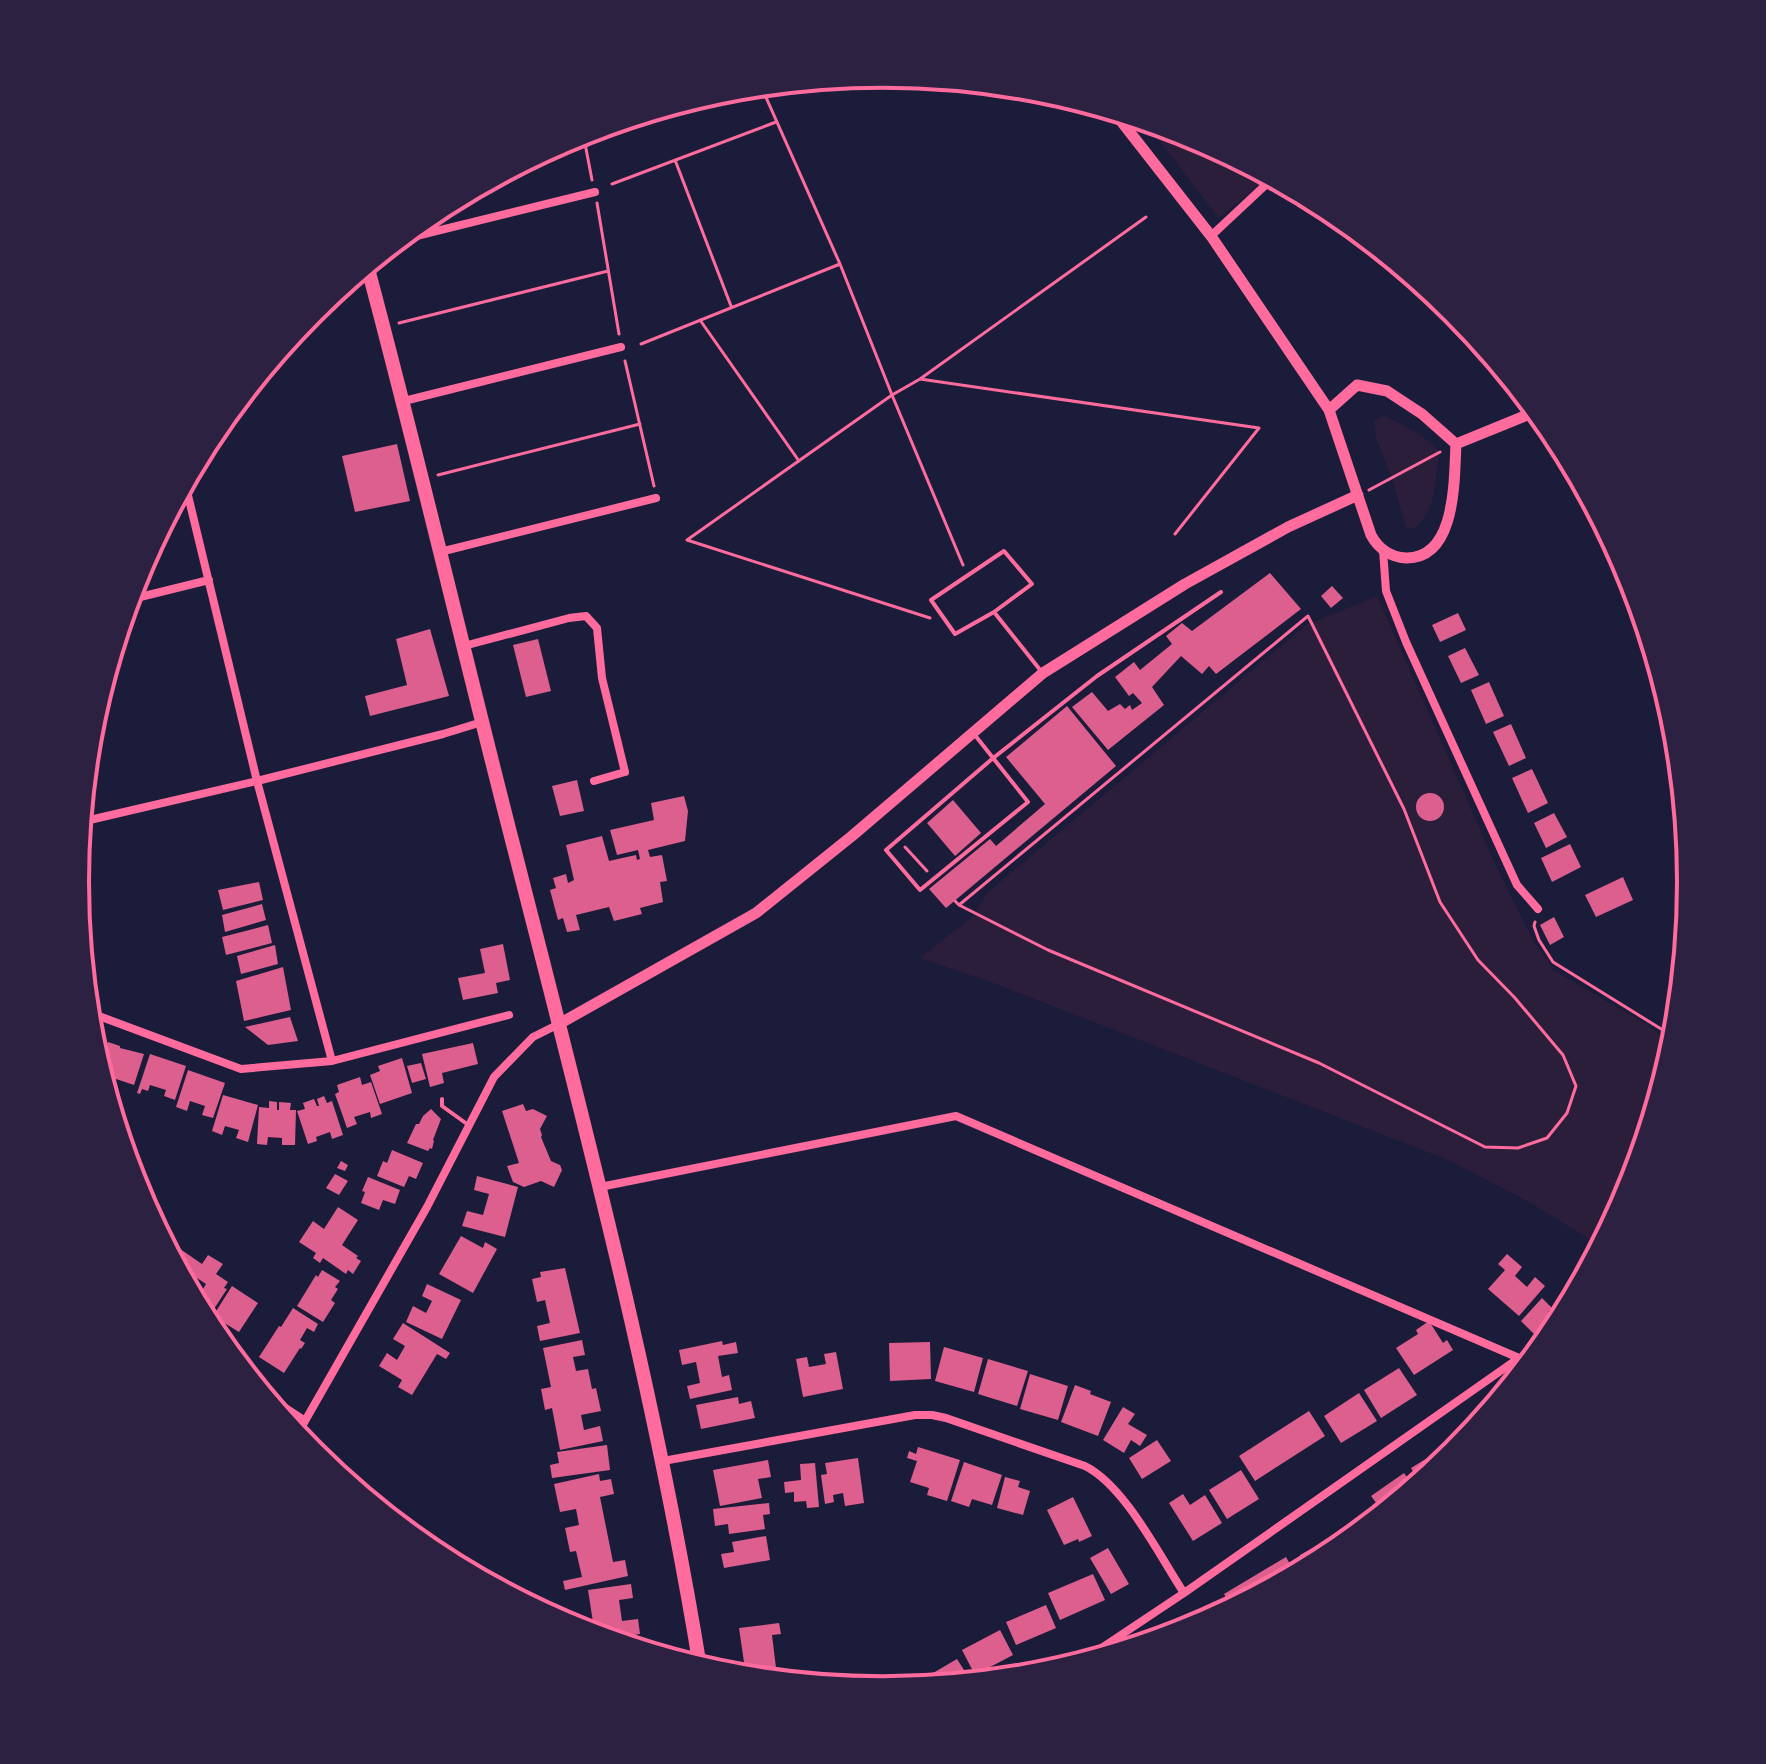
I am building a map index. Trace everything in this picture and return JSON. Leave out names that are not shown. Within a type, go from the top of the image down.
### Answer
[{"type":"main road","points":[[370,276],[600,1187],[663,1461],[698,1654]]},
{"type":"street","points":[[1125,126],[1211,236],[1329,410],[1376,545],[1405,558],[1414,557],[1437,543],[1445,533],[1453,496],[1456,444]]},
{"type":"street","points":[[1211,236],[1265,186]]},
{"type":"street","points":[[426,234],[595,192]]},
{"type":"street","points":[[404,401],[621,347]]},
{"type":"street","points":[[1329,410],[1357,385],[1387,391],[1422,414],[1456,444]]},
{"type":"street","points":[[1456,444],[1525,416]]},
{"type":"street","points":[[303,1423],[427,1207],[494,1077],[533,1037],[756,913],[852,836],[1043,673],[1185,584],[1288,527],[1358,495]]},
{"type":"street","points":[[189,497],[257,781],[332,1061]]},
{"type":"street","points":[[440,552],[656,498]]},
{"type":"street","points":[[1383,550],[1386,591],[1406,642],[1517,885],[1538,909]]},
{"type":"street","points":[[142,596],[209,580]]},
{"type":"street","points":[[464,646],[586,616],[597,628],[602,678],[625,772],[594,781]]},
{"type":"street","points":[[92,819],[257,781],[482,722]]},
{"type":"street","points":[[101,1017],[241,1069],[332,1061],[509,1015]]},
{"type":"street","points":[[600,1187],[956,1116],[1518,1358]]},
{"type":"street","points":[[1109,1643],[1517,1359]]},
{"type":"street","points":[[292,1412],[304,1420]]},
{"type":"street","points":[[663,1461],[915,1415],[946,1418],[1097,1472],[1126,1503],[1184,1593]]},
{"type":"lane","points":[[1004,551],[1032,584],[994,612],[955,634],[931,600],[1004,551]]},
{"type":"lane","points":[[972,732],[992,759],[1028,802],[920,890],[886,850],[992,759],[1097,676],[1221,592]]},
{"type":"lane","points":[[994,612],[1043,673]]},
{"type":"lane","points":[[442,1099],[442,1106],[470,1125]]},
{"type":"path","points":[[766,97],[840,264],[968,576]]},
{"type":"path","points":[[612,184],[776,122]]},
{"type":"path","points":[[586,146],[621,347],[656,498]]},
{"type":"path","points":[[675,160],[731,308]]},
{"type":"path","points":[[948,623],[687,540],[892,395],[920,379],[1146,217]]},
{"type":"path","points":[[641,344],[840,264]]},
{"type":"path","points":[[384,326],[608,271]]},
{"type":"path","points":[[700,320],[799,461]]},
{"type":"path","points":[[920,379],[1259,428],[1175,534]]},
{"type":"path","points":[[423,479],[640,424]]},
{"type":"path","points":[[1358,495],[1456,444]]},
{"type":"path","points":[[955,901],[959,905],[1048,950],[1319,1063],[1485,1147],[1518,1148],[1547,1138],[1567,1113],[1576,1086],[1563,1055],[1478,960],[1440,902],[1404,809],[1308,616],[959,905]]},
{"type":"path","points":[[1538,909],[1534,926],[1553,962],[1663,1030]]},
{"type":"shaded area","points":[[1156,137],[1261,184],[1219,218]]},
{"type":"shaded area","points":[[1382,416],[1414,431],[1439,453],[1431,503],[1415,528],[1406,528],[1392,478],[1376,438],[1374,420]]},
{"type":"shaded area","points":[[1377,596],[1497,868],[1551,969],[1662,1036],[1635,1137],[1617,1186],[1591,1240],[1531,1203],[1448,1160],[996,984],[920,958],[973,916],[986,894],[1306,625]]},
{"type":"building","points":[[397,444],[410,501],[355,512],[342,456]]},
{"type":"building","points":[[1270,573],[1301,609],[1216,674],[1209,666],[1202,674],[1181,656],[1152,687],[1164,705],[1108,750],[1072,707],[1092,692],[1108,711],[1120,704],[1125,709],[1130,705],[1132,710],[1142,703],[1133,693],[1129,696],[1115,677],[1134,662],[1140,670],[1172,644],[1166,636],[1182,623],[1192,631]]},
{"type":"building","points":[[1332,586],[1343,598],[1331,608],[1321,596]]},
{"type":"building","points":[[1458,613],[1466,630],[1440,642],[1432,625]]},
{"type":"building","points":[[430,629],[449,696],[370,716],[365,696],[407,685],[396,639]]},
{"type":"building","points":[[538,639],[551,691],[526,697],[513,645]]},
{"type":"building","points":[[1465,648],[1479,675],[1461,683],[1448,656]]},
{"type":"building","points":[[1489,682],[1504,716],[1486,724],[1471,690]]},
{"type":"building","points":[[1067,706],[1116,766],[946,908],[929,889],[990,839],[996,846],[1045,804],[1006,757]]},
{"type":"building","points":[[1511,724],[1526,758],[1509,766],[1493,732]]},
{"type":"building","points":[[1532,769],[1548,803],[1528,813],[1512,778]]},
{"type":"building","points":[[577,780],[584,811],[560,816],[552,786]]},
{"type":"building","points":[[1430,793],[1440,797],[1444,807],[1440,817],[1430,821],[1420,817],[1416,807],[1420,797]]},
{"type":"building","points":[[684,796],[688,811],[685,841],[648,850],[650,857],[662,855],[667,881],[660,882],[663,902],[640,908],[642,914],[614,921],[609,907],[576,915],[580,930],[567,932],[563,918],[558,920],[550,890],[556,888],[553,878],[566,874],[568,883],[574,880],[566,845],[602,836],[609,861],[636,855],[637,860],[640,859],[638,850],[617,855],[610,830],[654,820],[651,803]]},
{"type":"building","points":[[953,800],[981,833],[955,856],[927,823]]},
{"type":"building","points":[[1554,813],[1567,837],[1546,848],[1534,823]]},
{"type":"building","points":[[1570,844],[1581,867],[1552,882],[1541,858]]},
{"type":"building","points":[[1623,877],[1633,900],[1596,917],[1585,895]]},
{"type":"building","points":[[259,882],[263,900],[223,910],[218,890]]},
{"type":"building","points":[[262,904],[266,920],[225,932],[222,915]]},
{"type":"building","points":[[1554,917],[1564,937],[1550,945],[1540,925]]},
{"type":"building","points":[[268,925],[272,943],[226,955],[222,937]]},
{"type":"building","points":[[503,944],[510,980],[496,983],[498,993],[463,1000],[458,978],[485,973],[480,949]]},
{"type":"building","points":[[275,945],[278,964],[241,974],[237,956]]},
{"type":"building","points":[[283,967],[291,1010],[244,1021],[236,981]]},
{"type":"building","points":[[290,1017],[298,1041],[268,1045],[245,1027]]},
{"type":"building","points":[[108,1042],[144,1054],[134,1085],[114,1078],[106,1047]]},
{"type":"building","points":[[473,1043],[478,1064],[442,1073],[444,1083],[430,1087],[422,1054]]},
{"type":"building","points":[[150,1054],[186,1066],[175,1100],[164,1096],[166,1090],[150,1085],[148,1091],[142,1089],[140,1094],[137,1093]]},
{"type":"building","points":[[402,1058],[412,1093],[380,1104],[370,1075],[380,1071],[378,1066]]},
{"type":"building","points":[[421,1063],[426,1079],[412,1083],[407,1066]]},
{"type":"building","points":[[188,1070],[225,1083],[213,1118],[202,1115],[205,1106],[190,1101],[187,1111],[176,1107]]},
{"type":"building","points":[[360,1077],[362,1085],[371,1082],[382,1114],[371,1118],[370,1112],[354,1117],[357,1124],[347,1128],[335,1094],[339,1092],[337,1085]]},
{"type":"building","points":[[223,1095],[258,1105],[248,1142],[236,1138],[239,1130],[225,1126],[222,1135],[212,1131]]},
{"type":"building","points":[[324,1096],[327,1103],[332,1101],[343,1135],[332,1139],[330,1132],[308,1144],[297,1111],[305,1109],[303,1103],[314,1099],[319,1106],[317,1099]]},
{"type":"building","points":[[269,1101],[277,1102],[277,1110],[279,1102],[291,1103],[290,1110],[296,1110],[295,1145],[282,1145],[282,1138],[268,1137],[267,1145],[257,1144],[259,1107],[269,1108]]},
{"type":"building","points":[[523,1104],[526,1111],[533,1109],[547,1116],[540,1129],[541,1137],[551,1161],[560,1165],[562,1170],[554,1187],[541,1181],[524,1187],[513,1182],[507,1166],[519,1163],[502,1111]]},
{"type":"building","points":[[431,1109],[441,1119],[432,1149],[428,1151],[407,1143],[416,1124]]},
{"type":"building","points":[[392,1150],[423,1163],[416,1179],[409,1176],[404,1187],[377,1176]]},
{"type":"building","points":[[341,1161],[348,1165],[345,1171],[337,1168]]},
{"type":"building","points":[[335,1174],[348,1181],[339,1195],[326,1188]]},
{"type":"building","points":[[477,1176],[518,1187],[505,1237],[462,1226],[467,1211],[483,1215],[489,1194],[474,1190]]},
{"type":"building","points":[[368,1177],[400,1190],[395,1204],[383,1200],[379,1210],[361,1203]]},
{"type":"building","points":[[338,1207],[358,1220],[342,1245],[361,1261],[353,1274],[348,1270],[346,1274],[323,1258],[320,1263],[313,1258],[316,1253],[299,1242],[313,1221],[324,1229]]},
{"type":"building","points":[[461,1236],[483,1248],[485,1242],[497,1249],[473,1293],[439,1274]]},
{"type":"building","points":[[179,1248],[202,1264],[208,1255],[223,1264],[216,1274],[228,1282],[224,1288],[227,1289],[214,1309],[202,1290],[206,1284],[197,1278]]},
{"type":"building","points":[[1507,1254],[1522,1267],[1515,1276],[1527,1287],[1535,1277],[1545,1286],[1519,1316],[1488,1289],[1505,1270],[1498,1264]]},
{"type":"building","points":[[565,1268],[580,1333],[540,1341],[537,1326],[550,1323],[545,1300],[537,1302],[532,1279],[541,1277],[540,1272]]},
{"type":"building","points":[[322,1270],[340,1281],[331,1300],[335,1303],[323,1322],[297,1306]]},
{"type":"building","points":[[427,1284],[461,1300],[442,1339],[406,1322],[413,1306],[426,1313],[432,1301],[422,1296]]},
{"type":"building","points":[[232,1286],[258,1303],[239,1332],[222,1322],[216,1312]]},
{"type":"building","points":[[1542,1298],[1552,1308],[1535,1335],[1521,1321]]},
{"type":"building","points":[[293,1308],[318,1324],[314,1332],[307,1328],[300,1340],[305,1343],[284,1373],[259,1357]]},
{"type":"building","points":[[1429,1321],[1443,1343],[1447,1340],[1453,1350],[1414,1375],[1396,1348],[1418,1334],[1416,1330]]},
{"type":"building","points":[[403,1323],[450,1353],[446,1359],[437,1354],[412,1395],[398,1387],[402,1380],[379,1366],[387,1353],[397,1360],[405,1346],[393,1339]]},
{"type":"building","points":[[582,1340],[585,1355],[573,1357],[576,1371],[588,1369],[601,1411],[581,1415],[584,1430],[600,1426],[603,1441],[560,1450],[552,1408],[545,1410],[541,1389],[551,1387],[543,1348]]},
{"type":"building","points":[[722,1341],[723,1345],[736,1342],[738,1353],[718,1356],[722,1377],[729,1375],[732,1390],[690,1399],[687,1386],[700,1383],[696,1362],[682,1365],[679,1350]]},
{"type":"building","points":[[930,1342],[931,1379],[890,1381],[889,1343]]},
{"type":"building","points":[[944,1347],[983,1358],[974,1392],[935,1381]]},
{"type":"building","points":[[836,1352],[843,1389],[803,1397],[796,1359],[807,1357],[809,1367],[826,1364],[824,1354]]},
{"type":"building","points":[[988,1359],[1028,1371],[1017,1406],[978,1394]]},
{"type":"building","points":[[1399,1368],[1417,1395],[1381,1418],[1364,1390]]},
{"type":"building","points":[[1030,1374],[1068,1386],[1058,1420],[1020,1409]]},
{"type":"building","points":[[1075,1385],[1111,1402],[1098,1436],[1061,1422]]},
{"type":"building","points":[[1359,1393],[1377,1421],[1341,1443],[1324,1416]]},
{"type":"building","points":[[738,1397],[739,1404],[751,1401],[755,1418],[701,1429],[696,1405]]},
{"type":"building","points":[[1123,1407],[1135,1414],[1128,1424],[1147,1435],[1140,1446],[1131,1440],[1124,1453],[1103,1440]]},
{"type":"building","points":[[1309,1411],[1325,1436],[1255,1481],[1239,1456]]},
{"type":"building","points":[[1157,1440],[1171,1461],[1142,1479],[1129,1458]]},
{"type":"building","points":[[607,1445],[610,1470],[552,1478],[550,1465],[559,1463],[557,1452]]},
{"type":"building","points":[[918,1447],[960,1460],[947,1501],[927,1495],[929,1488],[910,1482],[917,1461],[907,1458],[909,1451],[916,1454]]},
{"type":"building","points":[[1431,1456],[1414,1473],[1411,1468]]},
{"type":"building","points":[[858,1458],[864,1503],[845,1506],[843,1493],[833,1495],[834,1502],[825,1504],[821,1475],[827,1474],[825,1463]]},
{"type":"building","points":[[768,1460],[771,1477],[758,1479],[762,1498],[720,1506],[713,1470]]},
{"type":"building","points":[[964,1462],[1002,1475],[992,1505],[972,1499],[969,1507],[951,1501]]},
{"type":"building","points":[[815,1463],[819,1507],[807,1508],[806,1501],[794,1502],[794,1492],[785,1493],[784,1482],[801,1480],[800,1464]]},
{"type":"building","points":[[1241,1470],[1259,1499],[1227,1519],[1209,1490]]},
{"type":"building","points":[[1404,1473],[1408,1478],[1377,1503],[1371,1496]]},
{"type":"building","points":[[599,1474],[600,1481],[611,1479],[614,1494],[600,1497],[613,1562],[625,1560],[628,1576],[565,1590],[563,1581],[582,1577],[576,1551],[570,1552],[565,1528],[579,1525],[576,1509],[560,1512],[554,1484]]},
{"type":"building","points":[[1005,1477],[1020,1481],[1018,1487],[1030,1491],[1023,1515],[997,1508]]},
{"type":"building","points":[[1183,1494],[1190,1505],[1205,1495],[1222,1523],[1193,1541],[1169,1503]]},
{"type":"building","points":[[1073,1497],[1092,1536],[1064,1545],[1047,1510]]},
{"type":"building","points":[[769,1503],[770,1514],[763,1515],[765,1529],[729,1534],[728,1524],[715,1526],[713,1509]]},
{"type":"building","points":[[766,1536],[770,1560],[724,1568],[721,1554],[734,1552],[732,1542]]},
{"type":"building","points":[[1108,1548],[1129,1584],[1111,1594],[1090,1558]]},
{"type":"building","points":[[1286,1557],[1290,1564],[1226,1598],[1224,1594]]},
{"type":"building","points":[[1093,1574],[1105,1600],[1060,1620],[1048,1593]]},
{"type":"building","points":[[631,1584],[633,1598],[619,1600],[622,1621],[638,1619],[640,1634],[632,1635],[593,1621],[588,1590]]},
{"type":"building","points":[[1046,1605],[1056,1628],[1016,1645],[1006,1622]]},
{"type":"building","points":[[779,1623],[781,1634],[772,1635],[776,1669],[744,1664],[739,1628]]},
{"type":"building","points":[[1000,1630],[1013,1655],[986,1669],[973,1670],[962,1650]]},
{"type":"building","points":[[957,1659],[965,1671],[935,1674],[931,1674]]}]
